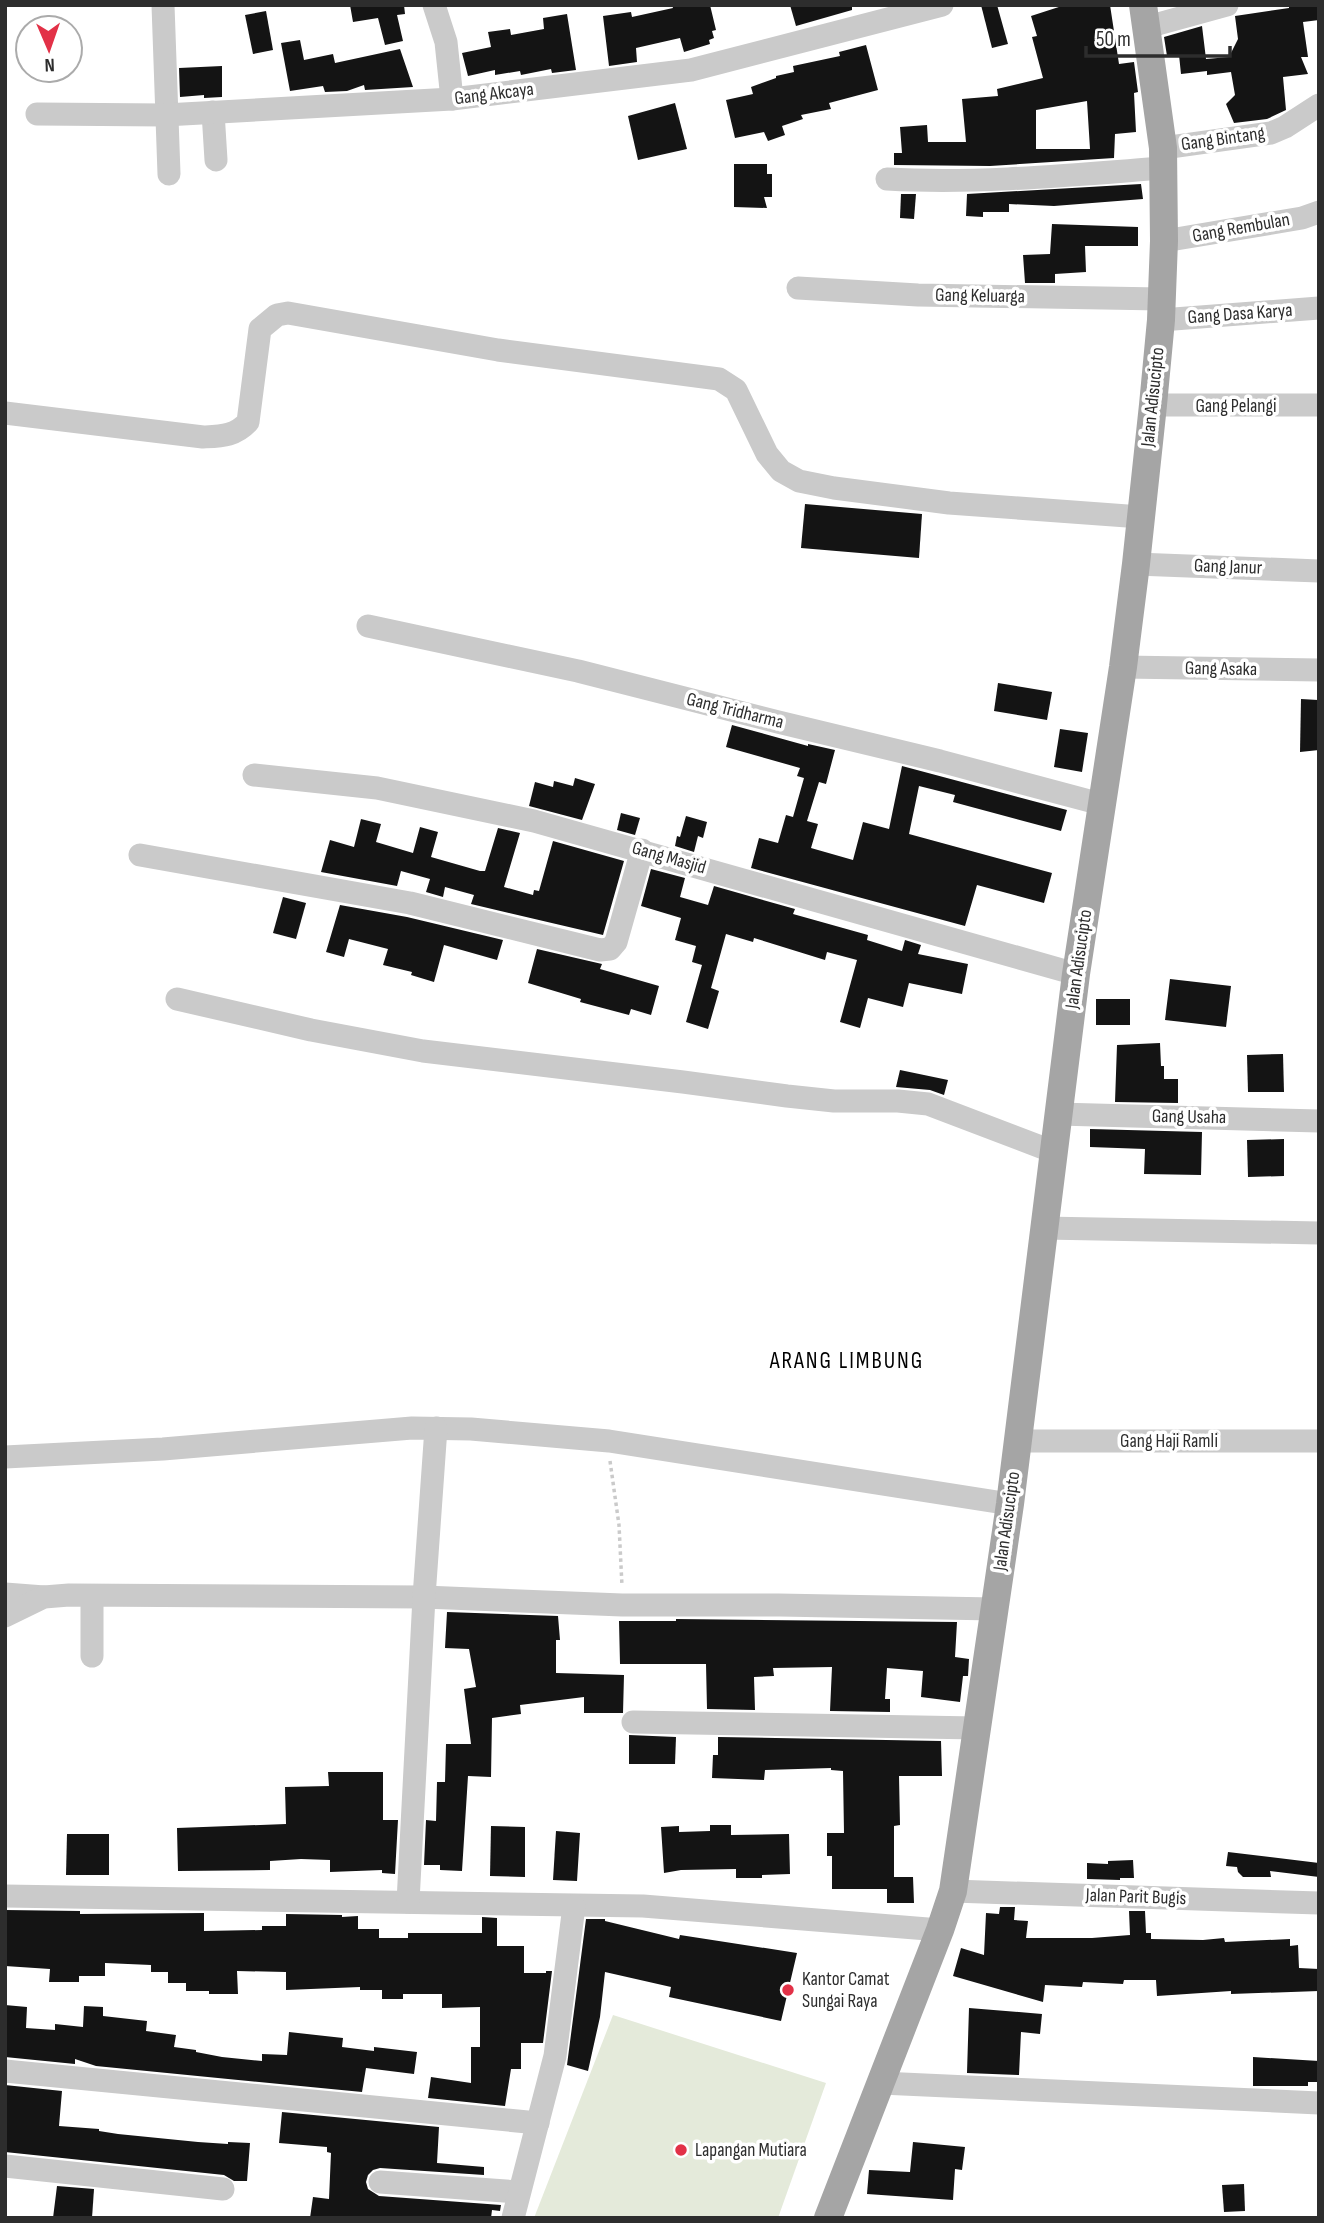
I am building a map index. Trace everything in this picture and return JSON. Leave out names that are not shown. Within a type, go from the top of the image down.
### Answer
[{"type":"main road","name":"Jalan Adisucipto","points":[[828,2218],[947,1910],[1010,1504],[1076,974],[1123,667],[1153,405],[1164,241],[1163,158],[1146,17]]},
{"type":"street","points":[[163,5],[169,174]]},
{"type":"street","points":[[434,5],[446,42],[452,99]]},
{"type":"street","name":"Gang Akcaya","points":[[37,114],[165,115],[452,99],[691,70],[942,5]]},
{"type":"street","points":[[1146,17],[1158,24],[1227,5]]},
{"type":"street","name":"Gang Bintang","points":[[887,179],[917,181],[1065,177],[1271,133],[1319,105]]},
{"type":"street","points":[[213,112],[216,160]]},
{"type":"street","name":"Gang Rembulan","points":[[1164,241],[1319,212]]},
{"type":"street","name":"Gang Keluarga","points":[[798,288],[1161,309]]},
{"type":"street","name":"Gang Dasa Karya","points":[[1161,309],[1319,308]]},
{"type":"street","points":[[5,413],[203,436],[225,436],[238,432],[248,422],[260,329],[277,315],[288,313],[498,350],[719,379],[736,390],[767,454],[781,471],[799,481],[949,503],[1141,517]]},
{"type":"street","name":"Gang Pelangi","points":[[1153,405],[1319,405]]},
{"type":"street","name":"Gang Janur","points":[[1136,564],[1319,571]]},
{"type":"street","name":"Gang Tridharma","points":[[368,626],[578,671],[1101,804]]},
{"type":"street","name":"Gang Asaka","points":[[1123,667],[1319,670]]},
{"type":"street","name":"Gang Masjid","points":[[254,775],[377,789],[534,821],[1076,974]]},
{"type":"street","points":[[140,855],[410,904],[600,950],[610,948],[616,942],[642,850]]},
{"type":"street","points":[[177,999],[311,1030],[423,1051],[834,1101],[928,1104],[1054,1152]]},
{"type":"street","name":"Gang Usaha","points":[[1059,1114],[1319,1121]]},
{"type":"street","points":[[1044,1228],[1319,1233]]},
{"type":"street","points":[[5,1457],[163,1449],[412,1428],[471,1429],[609,1441],[1010,1504]]},
{"type":"street","points":[[408,1902],[436,1428]]},
{"type":"street","name":"Gang Haji Ramli","points":[[1018,1441],[1319,1441]]},
{"type":"street","points":[[5,1594],[44,1597],[424,1597],[622,1605],[994,1609]]},
{"type":"street","points":[[92,1595],[92,1657]]},
{"type":"street","points":[[5,1616],[44,1597]]},
{"type":"street","points":[[633,1722],[976,1728]]},
{"type":"street","name":"Jalan Parit Bugis","points":[[5,1896],[947,1910],[1319,1903]]},
{"type":"street","points":[[513,2218],[555,2056],[574,1906]]},
{"type":"street","points":[[5,2070],[538,2123]]},
{"type":"street","points":[[881,2083],[1319,2103]]},
{"type":"street","points":[[5,2166],[223,2189]]},
{"type":"street","points":[[380,2182],[519,2192]]},
{"type":"path","points":[[609,1441],[619,1525],[622,1605]]},
{"type":"green space","name":"Lapangan Mutiara","points":[[613,2015],[826,2083],[778,2218],[534,2218]]},
{"type":"building","points":[[350,5],[404,5],[405,14],[397,15],[403,41],[385,45],[378,18],[353,22]]},
{"type":"building","points":[[672,5],[710,5],[716,30],[712,31],[714,38],[709,40],[710,44],[684,52],[680,38],[636,48],[637,62],[609,66],[603,16],[631,12],[632,17],[673,8]]},
{"type":"building","points":[[790,5],[852,5],[852,10],[796,26]]},
{"type":"building","points":[[981,5],[997,5],[1008,44],[992,48]]},
{"type":"building","points":[[1065,5],[1110,5],[1119,64],[1134,62],[1138,92],[1134,93],[1136,132],[1115,134],[1114,158],[990,166],[894,165],[894,153],[902,153],[900,127],[927,125],[928,142],[966,142],[962,99],[998,96],[997,89],[1043,78],[1032,37],[1037,36],[1031,16]],"holes":[[[1087,101],[1090,149],[1036,149],[1036,110]]]},
{"type":"building","points":[[1289,5],[1319,5],[1319,20],[1303,22],[1308,57],[1301,57],[1308,74],[1283,77],[1286,110],[1267,119],[1234,123],[1226,104],[1235,95],[1231,72],[1181,74],[1179,55],[1167,56],[1164,37],[1202,26],[1206,59],[1229,57],[1238,39],[1235,16],[1289,8]]},
{"type":"building","points":[[266,11],[273,50],[253,54],[245,15]]},
{"type":"building","points":[[567,14],[576,70],[552,73],[551,69],[521,75],[520,71],[495,75],[495,70],[468,76],[462,53],[491,47],[488,32],[510,29],[511,35],[544,29],[543,18]]},
{"type":"building","points":[[300,40],[304,60],[333,54],[335,63],[400,49],[413,87],[365,90],[364,85],[347,91],[325,92],[323,86],[290,91],[281,43]]},
{"type":"building","points":[[866,45],[878,90],[829,103],[831,109],[801,115],[803,119],[782,126],[785,135],[768,141],[764,132],[735,138],[726,100],[753,94],[751,87],[776,76],[794,72],[793,66],[840,56],[839,52]]},
{"type":"building","points":[[222,66],[222,97],[180,97],[179,68]]},
{"type":"building","points":[[675,103],[687,149],[638,160],[628,116]]},
{"type":"building","points":[[734,164],[767,164],[767,174],[772,174],[772,197],[764,197],[767,208],[734,207]]},
{"type":"building","points":[[1141,184],[1143,199],[1054,206],[1009,204],[1009,212],[983,212],[983,217],[966,216],[967,194]]},
{"type":"building","points":[[901,194],[916,194],[914,219],[900,218]]},
{"type":"building","points":[[1052,224],[1138,227],[1138,246],[1085,246],[1086,272],[1055,274],[1055,283],[1025,283],[1023,255],[1050,254]]},
{"type":"building","points":[[805,504],[922,514],[919,558],[801,548]]},
{"type":"building","points":[[998,683],[1052,692],[1047,720],[994,711]]},
{"type":"building","points":[[1301,699],[1318,700],[1319,750],[1300,752]]},
{"type":"building","points":[[732,725],[808,746],[835,750],[826,784],[819,782],[807,821],[818,824],[811,848],[853,860],[863,822],[889,829],[902,766],[1067,810],[1061,831],[953,802],[955,795],[919,786],[909,834],[1052,873],[1044,903],[977,885],[965,926],[751,868],[759,838],[778,843],[786,815],[793,817],[804,778],[797,776],[800,768],[726,747]]},
{"type":"building","points":[[1060,729],[1088,733],[1082,772],[1054,767]]},
{"type":"building","points":[[575,778],[595,784],[582,820],[529,806],[535,782],[553,787],[554,781],[573,786]]},
{"type":"building","points":[[621,813],[640,818],[635,835],[617,830]]},
{"type":"building","points":[[686,816],[707,822],[703,838],[698,836],[694,852],[675,846]]},
{"type":"building","points":[[361,819],[381,824],[376,842],[413,853],[420,827],[438,832],[431,857],[480,871],[485,871],[498,828],[520,833],[504,887],[533,895],[534,890],[539,891],[553,841],[624,861],[603,935],[471,904],[474,895],[445,887],[443,897],[426,892],[430,879],[401,871],[397,886],[321,872],[330,840],[354,847]]},
{"type":"building","points":[[651,869],[685,878],[680,897],[708,905],[714,886],[795,909],[793,914],[868,935],[867,940],[902,951],[905,940],[921,945],[918,954],[968,964],[962,994],[909,983],[903,1007],[868,998],[860,1028],[840,1022],[857,960],[827,952],[825,960],[754,938],[753,942],[726,934],[711,988],[719,991],[708,1029],[686,1022],[702,965],[692,962],[696,946],[675,940],[681,918],[641,906]]},
{"type":"building","points":[[283,897],[306,903],[296,939],[273,933]]},
{"type":"building","points":[[340,905],[407,917],[503,940],[497,960],[444,945],[434,982],[411,975],[412,972],[383,965],[388,949],[349,939],[344,957],[326,952]]},
{"type":"building","points":[[537,949],[602,964],[600,969],[659,986],[651,1015],[631,1009],[629,1015],[580,1002],[581,999],[528,983]]},
{"type":"building","points":[[1170,979],[1231,986],[1226,1027],[1165,1020]]},
{"type":"building","points":[[1096,999],[1130,999],[1130,1025],[1096,1025]]},
{"type":"building","points":[[1160,1043],[1164,1079],[1178,1079],[1178,1103],[1115,1102],[1117,1045]]},
{"type":"building","points":[[1283,1054],[1284,1092],[1248,1092],[1247,1055]]},
{"type":"building","points":[[900,1070],[948,1080],[944,1095],[930,1090],[896,1087]]},
{"type":"building","points":[[1090,1129],[1202,1132],[1201,1175],[1144,1174],[1145,1149],[1090,1147]]},
{"type":"building","points":[[1284,1139],[1284,1176],[1248,1177],[1247,1140]]},
{"type":"building","points":[[447,1612],[558,1616],[560,1640],[556,1640],[556,1673],[624,1675],[623,1713],[584,1713],[584,1697],[520,1705],[521,1714],[492,1718],[491,1777],[468,1776],[462,1871],[440,1870],[440,1865],[424,1865],[426,1820],[436,1821],[437,1782],[445,1782],[446,1744],[471,1744],[464,1689],[476,1687],[469,1649],[445,1648]]},
{"type":"building","points":[[676,1619],[957,1622],[955,1657],[969,1659],[968,1676],[963,1676],[960,1702],[921,1697],[923,1671],[887,1668],[885,1699],[890,1699],[890,1712],[830,1711],[832,1667],[773,1668],[774,1676],[754,1677],[755,1710],[707,1709],[706,1664],[620,1664],[619,1621]]},
{"type":"building","points":[[629,1735],[676,1737],[675,1764],[629,1764]]},
{"type":"building","points":[[718,1737],[941,1741],[942,1776],[899,1776],[900,1825],[894,1826],[894,1877],[913,1877],[914,1903],[887,1903],[887,1889],[832,1889],[832,1856],[827,1856],[827,1833],[844,1833],[843,1771],[831,1768],[765,1770],[764,1780],[712,1778],[713,1755],[718,1755]]},
{"type":"building","points":[[328,1772],[383,1772],[383,1820],[398,1820],[395,1874],[382,1873],[382,1870],[330,1872],[330,1860],[301,1859],[270,1861],[270,1870],[178,1871],[177,1828],[286,1824],[285,1787],[329,1786]]},
{"type":"building","points":[[710,1825],[731,1825],[731,1835],[789,1834],[790,1874],[736,1878],[736,1869],[664,1873],[661,1827],[679,1826],[679,1832],[710,1831]]},
{"type":"building","points":[[491,1826],[525,1827],[525,1877],[490,1876]]},
{"type":"building","points":[[556,1831],[580,1833],[577,1881],[553,1880]]},
{"type":"building","points":[[67,1834],[109,1834],[109,1875],[66,1875]]},
{"type":"building","points":[[1228,1852],[1319,1863],[1319,1877],[1270,1871],[1271,1877],[1243,1877],[1237,1867],[1226,1866]]},
{"type":"building","points":[[1133,1860],[1134,1878],[1087,1879],[1087,1863],[1108,1864],[1108,1861]]},
{"type":"building","points":[[1000,1907],[1015,1907],[1014,1920],[1028,1921],[1026,1938],[1130,1935],[1129,1911],[1145,1911],[1146,1933],[1151,1933],[1151,1939],[1224,1938],[1225,1942],[1290,1939],[1290,1946],[1298,1945],[1299,1968],[1319,1969],[1319,1991],[1231,1994],[1231,1991],[1157,1996],[1156,1980],[1124,1980],[1123,1984],[1083,1982],[1082,1987],[1045,1985],[1043,2002],[953,1976],[961,1948],[984,1955],[986,1913],[999,1914]]},
{"type":"building","points":[[5,1910],[80,1911],[80,1914],[204,1913],[204,1931],[262,1930],[262,1926],[286,1926],[286,1914],[358,1916],[358,1929],[379,1929],[379,1938],[408,1938],[408,1933],[482,1933],[482,1917],[497,1918],[497,1946],[524,1946],[524,1973],[552,1971],[543,2043],[521,2043],[521,2069],[511,2069],[505,2106],[428,2098],[431,2077],[471,2083],[471,2047],[480,2047],[480,2007],[442,2008],[442,1994],[403,1994],[403,1999],[382,1999],[382,1990],[360,1990],[360,1987],[286,1990],[286,1972],[237,1971],[238,1994],[186,1991],[186,1983],[168,1983],[168,1972],[151,1972],[151,1965],[105,1963],[105,1976],[79,1976],[79,1982],[49,1982],[50,1969],[5,1966]]},
{"type":"building","points":[[586,1919],[605,1919],[679,1939],[680,1935],[797,1953],[781,2021],[669,1997],[671,1987],[605,1972],[600,2017],[588,2071],[567,2065]]},
{"type":"building","points":[[5,2005],[27,2007],[26,2028],[55,2030],[55,2024],[83,2027],[84,2006],[103,2007],[103,2016],[147,2021],[146,2031],[176,2035],[174,2047],[222,2057],[262,2061],[262,2054],[287,2055],[289,2032],[343,2038],[342,2047],[374,2051],[374,2047],[417,2052],[414,2074],[366,2068],[362,2092],[96,2066],[75,2059],[75,2064],[5,2057]]},
{"type":"building","points":[[969,2008],[1042,2014],[1040,2034],[1021,2032],[1019,2075],[967,2073]]},
{"type":"building","points":[[1253,2057],[1319,2061],[1319,2082],[1308,2082],[1308,2086],[1253,2086]]},
{"type":"building","points":[[5,2085],[62,2091],[59,2126],[198,2142],[250,2143],[247,2181],[234,2181],[224,2175],[5,2152]]},
{"type":"building","points":[[282,2112],[439,2127],[437,2163],[484,2167],[484,2175],[380,2168],[368,2175],[368,2189],[379,2196],[501,2205],[500,2211],[492,2210],[491,2218],[310,2218],[313,2197],[329,2199],[331,2153],[327,2152],[327,2147],[279,2143]]},
{"type":"building","points":[[913,2142],[965,2147],[962,2170],[955,2169],[953,2200],[867,2194],[869,2170],[910,2172]]},
{"type":"building","points":[[1244,2184],[1245,2211],[1224,2212],[1222,2185]]},
{"type":"building","points":[[57,2186],[94,2189],[92,2218],[53,2218]]},
{"type":"place","name":"Kantor Camat Sungai Raya","points":[[788,1990]]},
{"type":"place","name":"Lapangan Mutiara","points":[[681,2150]]},
{"type":"district","name":"ARANG LIMBUNG","points":[[847,1361]]}]
